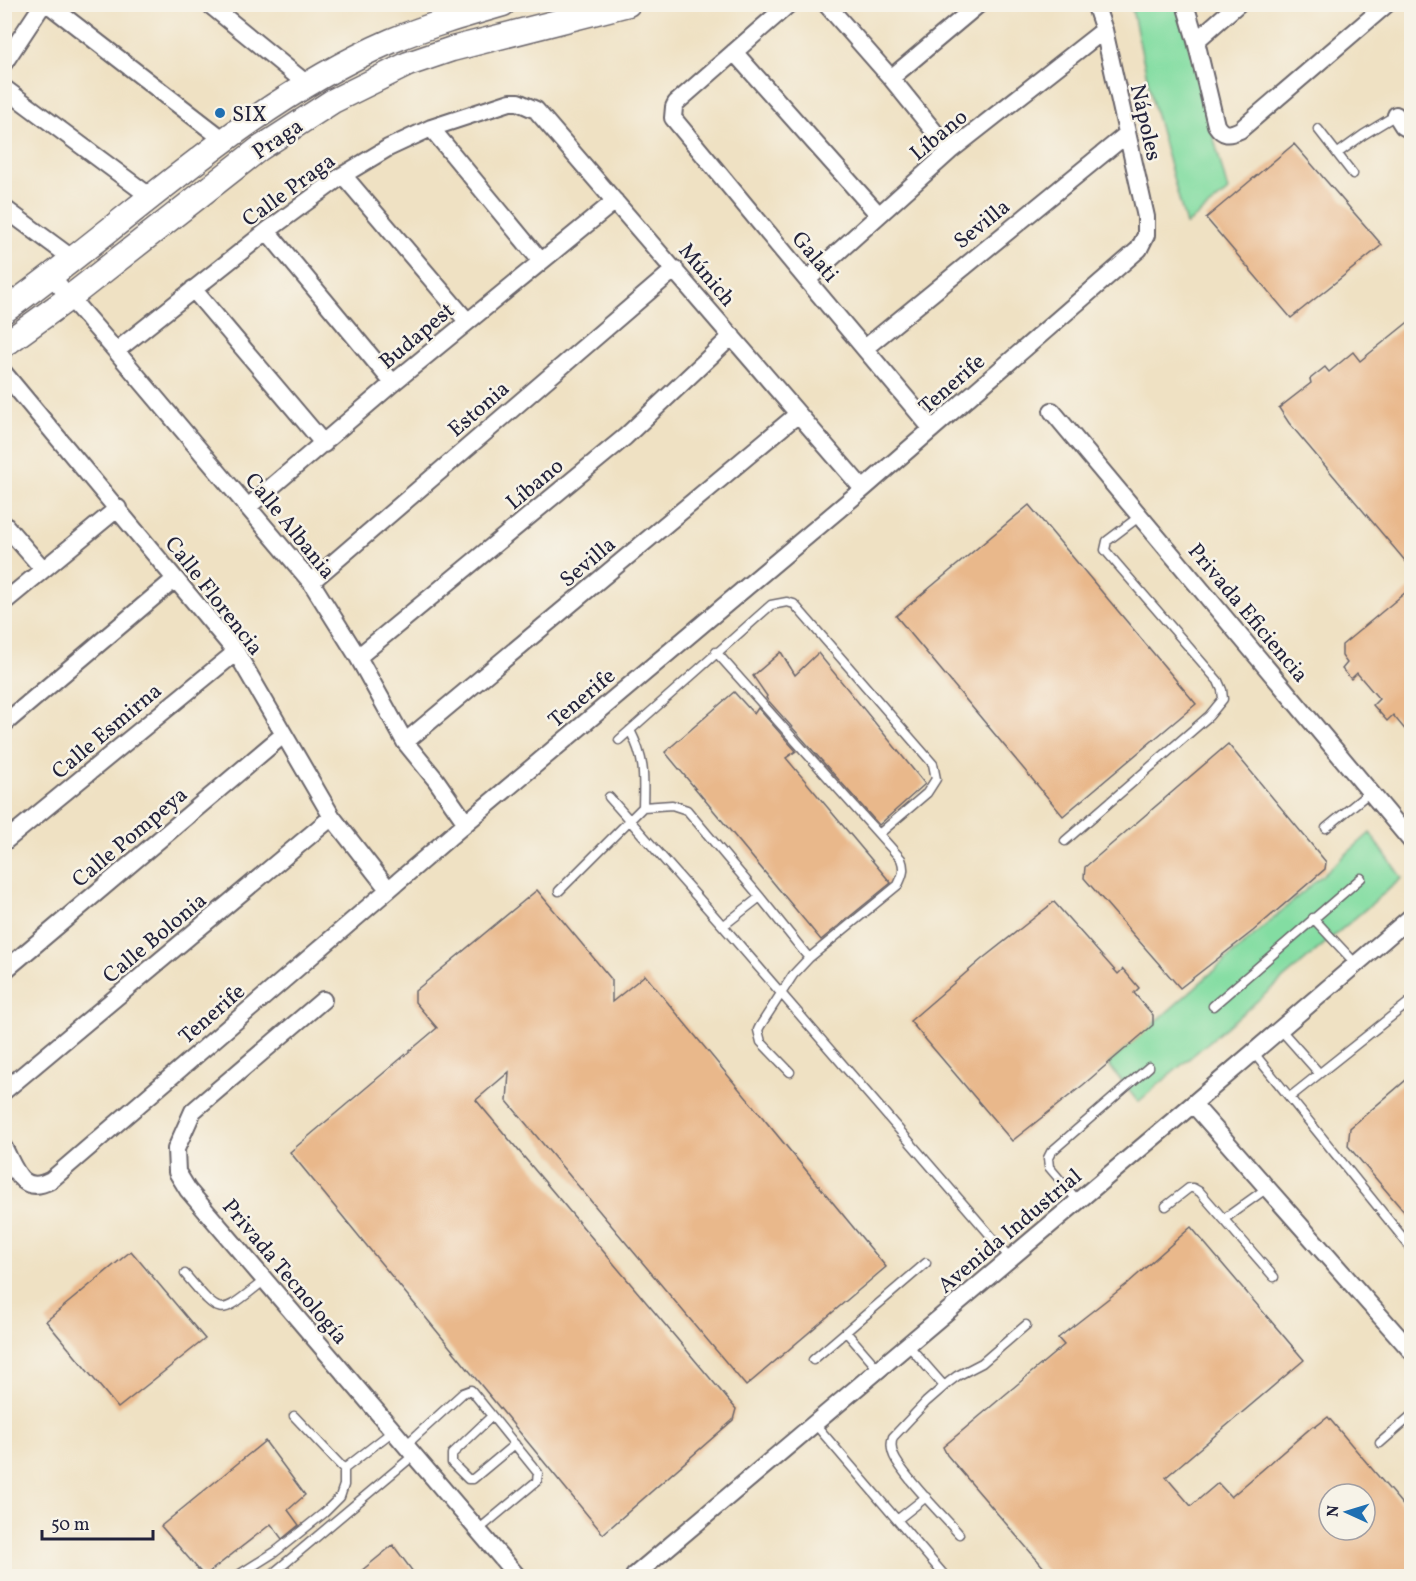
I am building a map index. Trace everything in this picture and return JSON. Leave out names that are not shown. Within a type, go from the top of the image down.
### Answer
[{"type":"street","points":[[4,63],[43,4]]},
{"type":"street","points":[[48,4],[224,140]]},
{"type":"street","name":"Praga","points":[[4,311],[52,277],[224,140],[308,86],[392,41],[440,23],[503,4]]},
{"type":"street","name":"Praga","points":[[9,335],[69,298],[259,149],[333,101],[408,64],[452,49],[628,4]]},
{"type":"street","points":[[789,4],[734,52],[879,215]]},
{"type":"street","points":[[891,78],[980,4]]},
{"type":"street","name":"Nápoles","points":[[1095,4],[1104,30],[1146,217],[1146,235],[1139,249]]},
{"type":"street","points":[[1185,4],[1216,125],[1225,134],[1240,130],[1387,4]]},
{"type":"street","points":[[1196,40],[1238,4]]},
{"type":"street","points":[[829,5],[950,151]]},
{"type":"street","points":[[218,6],[308,86]]},
{"type":"street","name":"Líbano","points":[[807,280],[950,151],[1104,30]]},
{"type":"street","name":"Galati","points":[[734,52],[676,103],[673,118],[675,122],[932,429]]},
{"type":"street","points":[[4,88],[152,198]]},
{"type":"street","name":"Calle Praga","points":[[116,351],[267,231],[343,175],[388,148],[431,128],[510,102]]},
{"type":"street","name":"Múnich","points":[[510,102],[518,102],[536,110],[863,489]]},
{"type":"street","points":[[1396,115],[1403,126],[1412,131]]},
{"type":"street","points":[[431,128],[540,260]]},
{"type":"street","name":"Sevilla","points":[[865,348],[1126,134]]},
{"type":"street","points":[[343,175],[467,321]]},
{"type":"street","name":"Budapest","points":[[248,507],[540,260],[615,201]]},
{"type":"street","points":[[4,208],[73,259]]},
{"type":"street","points":[[267,231],[393,383]]},
{"type":"street","name":"Tenerife","points":[[4,1148],[19,1178],[25,1183],[38,1185],[51,1180],[388,889],[863,489],[1139,249]]},
{"type":"street","name":"Estonia","points":[[311,582],[675,269]]},
{"type":"street","name":"Calle Albania","points":[[52,277],[311,582],[358,657],[405,742],[436,780],[466,823]]},
{"type":"street","points":[[193,289],[324,444]]},
{"type":"street","name":"Líbano","points":[[358,657],[618,443],[732,336]]},
{"type":"street","name":"Calle Florencia","points":[[4,373],[236,652],[332,816],[388,889]]},
{"type":"street","name":"Privada Eficiencia","points":[[1052,411],[1412,842]]},
{"type":"street","name":"Sevilla","points":[[405,742],[798,414]]},
{"type":"street","points":[[4,602],[118,508]]},
{"type":"street","points":[[4,524],[43,569]]},
{"type":"street","points":[[4,724],[176,579]]},
{"type":"street","name":"Calle Esmirna","points":[[4,842],[236,652]]},
{"type":"street","name":"Calle Pompeya","points":[[4,971],[284,735]]},
{"type":"street","name":"Calle Bolonia","points":[[4,1091],[332,816]]},
{"type":"street","name":"Avenida Industrial","points":[[634,1576],[1078,1202],[1412,916]]},
{"type":"street","name":"Privada Tecnología","points":[[323,1000],[192,1111],[176,1149],[177,1172],[188,1190],[517,1576]]},
{"type":"street","points":[[1193,1104],[1412,1352]]},
{"type":"lane","points":[[1338,153],[1396,115]]},
{"type":"lane","points":[[1318,129],[1353,174]]},
{"type":"lane","points":[[1065,841],[1209,716],[1223,699],[1218,681],[1105,550],[1107,541],[1140,516]]},
{"type":"lane","points":[[618,740],[771,605],[787,602],[794,604],[933,764],[936,779],[927,793],[879,834]]},
{"type":"lane","points":[[716,652],[901,859],[904,866],[898,885],[809,958],[793,975],[758,1030],[761,1042],[790,1072]]},
{"type":"lane","points":[[630,730],[639,748],[644,769],[643,807]]},
{"type":"lane","points":[[1326,828],[1370,792]]},
{"type":"lane","points":[[609,797],[1010,1258]]},
{"type":"lane","points":[[559,891],[643,807],[672,806],[687,810],[809,958]]},
{"type":"lane","points":[[1213,1006],[1361,878]]},
{"type":"lane","points":[[723,926],[760,897]]},
{"type":"lane","points":[[1313,918],[1356,964]]},
{"type":"lane","points":[[1290,1097],[1412,1000]]},
{"type":"lane","points":[[1280,1029],[1319,1074]]},
{"type":"lane","points":[[1253,1052],[1412,1250]]},
{"type":"lane","points":[[1078,1202],[1049,1167],[1048,1158],[1051,1152],[1149,1067]]},
{"type":"lane","points":[[1166,1206],[1189,1188],[1200,1192],[1274,1277]]},
{"type":"lane","points":[[1224,1219],[1267,1188]]},
{"type":"lane","points":[[813,1360],[926,1263]]},
{"type":"lane","points":[[184,1274],[212,1306],[220,1309],[229,1307],[265,1280]]},
{"type":"lane","points":[[959,1534],[896,1459],[891,1443],[893,1437],[944,1386],[957,1376],[982,1363],[1026,1325]]},
{"type":"lane","points":[[846,1332],[879,1370]]},
{"type":"lane","points":[[908,1345],[944,1386]]},
{"type":"lane","points":[[270,1576],[410,1450],[463,1393],[471,1390],[538,1473],[537,1481],[477,1531]]},
{"type":"lane","points":[[1380,1443],[1411,1415]]},
{"type":"lane","points":[[237,1576],[275,1552],[324,1513],[340,1497],[344,1485],[344,1468],[294,1416]]},
{"type":"lane","points":[[492,1416],[452,1454],[452,1463],[471,1479],[515,1444]]},
{"type":"lane","points":[[815,1424],[945,1576]]},
{"type":"lane","points":[[344,1468],[393,1431]]},
{"type":"lane","points":[[897,1520],[926,1497]]},
{"type":"green space","points":[[1131,5],[1178,5],[1228,191],[1186,225],[1153,104]]},
{"type":"green space","points":[[1370,833],[1402,878],[1138,1102],[1108,1064]]},
{"type":"building","points":[[1294,144],[1382,245],[1291,318],[1206,218]]},
{"type":"building","points":[[1412,319],[1412,569],[1289,423],[1279,408],[1311,383],[1310,379],[1325,367],[1329,372],[1353,352],[1360,361]]},
{"type":"building","points":[[1029,505],[1196,704],[1063,816],[896,616]]},
{"type":"building","points":[[1412,587],[1412,738],[1393,715],[1387,721],[1373,705],[1379,699],[1357,673],[1351,679],[1342,669],[1347,663],[1342,656],[1342,645]]},
{"type":"building","points":[[781,652],[795,675],[818,653],[925,784],[879,825],[766,698],[767,696],[753,676]]},
{"type":"building","points":[[734,692],[754,714],[758,708],[796,751],[786,758],[891,883],[821,940],[665,752]]},
{"type":"building","points":[[1228,744],[1326,862],[1325,869],[1253,931],[1180,988],[1084,878],[1085,867]]},
{"type":"building","points":[[537,890],[612,980],[612,1002],[645,975],[886,1267],[746,1386],[507,1101],[509,1072],[476,1100],[736,1409],[733,1420],[603,1534],[290,1152],[437,1028],[415,1002],[415,991]]},
{"type":"building","points":[[1054,902],[1118,974],[1123,969],[1139,988],[1134,993],[1153,1015],[1153,1025],[1083,1085],[1012,1141],[910,1021],[982,959]]},
{"type":"building","points":[[1412,1075],[1412,1221],[1348,1146],[1350,1128]]},
{"type":"building","points":[[1191,1227],[1304,1360],[1166,1477],[1191,1506],[1218,1483],[1231,1497],[1313,1426],[1315,1427],[1328,1417],[1412,1516],[1412,1576],[1051,1576],[947,1455],[943,1447],[1064,1345],[1058,1338],[1127,1284]]},
{"type":"building","points":[[131,1251],[205,1339],[118,1408],[46,1321]]},
{"type":"building","points":[[265,1441],[305,1495],[288,1510],[299,1525],[282,1539],[271,1524],[204,1576],[161,1526]]},
{"type":"building","points":[[393,1545],[416,1576],[355,1576]]},
{"type":"place","name":"SIX","points":[[220,113]]}]
